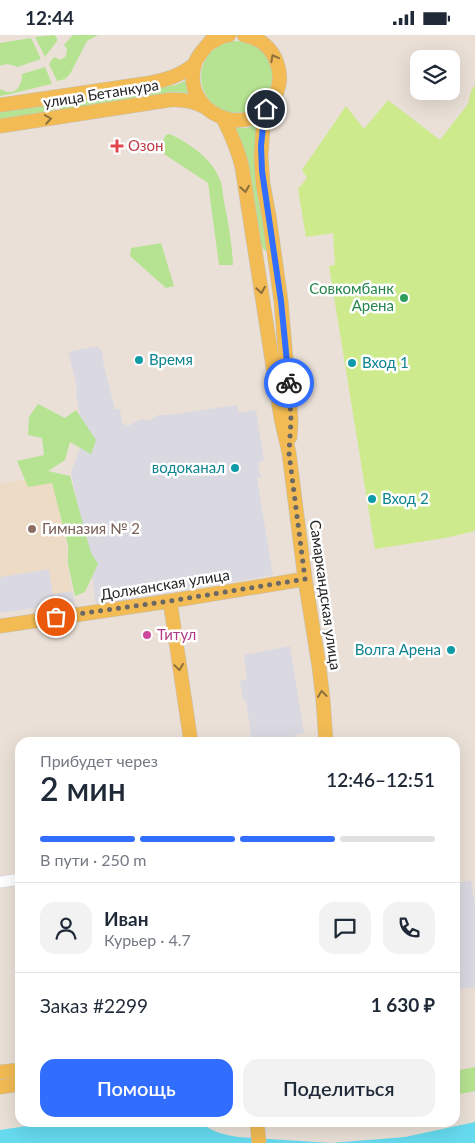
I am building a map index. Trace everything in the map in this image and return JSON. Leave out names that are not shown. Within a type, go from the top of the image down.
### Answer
[{"type":"main road","points":[[205,107],[198,98],[194,87],[193,75],[195,64],[212,39],[229,35]]},
{"type":"main road","points":[[223,118],[234,121],[256,116],[266,109],[278,91],[280,80],[279,68],[275,57],[268,47],[249,36]]},
{"type":"main road","name":"улица Бетанкура","points":[[0,105],[169,79],[183,73],[195,64]]},
{"type":"main road","name":"улица Бетанкура","points":[[0,126],[179,99],[197,103],[213,114],[223,118]]},
{"type":"main road","name":"Самаркандская улица","points":[[266,109],[261,157],[263,184],[281,301],[286,353],[291,420],[289,453]]},
{"type":"main road","name":"Самаркандская улица","points":[[223,118],[239,153],[281,418],[289,453],[323,700],[326,737]]},
{"type":"main road","points":[[250,225],[256,233],[264,258],[268,263],[276,266]]},
{"type":"main road","name":"Должанская улица","points":[[0,626],[305,579]]},
{"type":"main road","points":[[170,601],[190,737]]},
{"type":"main road","points":[[0,1072],[15,1071]]},
{"type":"main road","points":[[0,1087],[15,1085]]},
{"type":"main road","points":[[257,1127],[259,1143]]},
{"type":"street","points":[[0,882],[15,880]]},
{"type":"shaded area","name":"водоканал","points":[[97,346],[102,351],[104,367],[115,409],[120,409],[122,423],[128,426],[141,419],[149,421],[158,415],[237,405],[239,413],[256,410],[264,460],[258,463],[261,478],[257,478],[273,575],[96,605],[71,472],[84,439],[76,394],[77,387],[68,352]]},
{"type":"shaded area","name":"Гимназия № 2","points":[[53,475],[68,554],[67,563],[72,591],[53,594],[49,569],[0,577],[0,484]]},
{"type":"shaded area","points":[[49,569],[53,594],[72,591],[75,602],[0,613],[0,577]]},
{"type":"shaded area","points":[[290,646],[304,733],[294,735],[295,737],[251,737],[246,700],[243,700],[240,681],[247,680],[244,655]]},
{"type":"shaded area","points":[[471,880],[475,905],[475,987],[460,989],[460,883]]},
{"type":"green space","points":[[54,35],[57,41],[45,57],[35,37]]},
{"type":"green space","points":[[73,35],[98,35],[87,41],[70,74],[65,79],[57,81],[49,64],[54,57],[61,60],[66,56],[67,49],[64,45]]},
{"type":"green space","points":[[31,38],[41,59],[17,67],[9,64],[0,66],[0,43]]},
{"type":"green space","points":[[244,41],[263,51],[271,63],[273,77],[271,91],[263,103],[251,111],[230,113],[211,103],[203,91],[201,70],[211,51],[223,43]]},
{"type":"green space","points":[[45,67],[52,84],[0,96],[0,89],[9,92],[19,87],[22,74]]},
{"type":"green space","points":[[187,80],[190,93],[171,92],[60,110],[59,103],[176,85]]},
{"type":"green space","name":"Совкомбанк Арена","points":[[475,85],[475,531],[445,538],[375,549],[329,266],[335,265],[333,233],[306,237],[298,189],[307,178],[302,170],[346,106],[364,129],[388,100],[440,140],[468,104],[471,91]]},
{"type":"green space","points":[[54,104],[55,110],[0,119],[0,112]]},
{"type":"green space","points":[[257,125],[255,158],[269,252],[261,244],[251,177],[246,158],[232,127],[246,128]]},
{"type":"green space","points":[[170,134],[185,142],[206,158],[220,180],[233,265],[219,265],[208,183],[158,150],[166,135]]},
{"type":"green space","points":[[161,243],[174,286],[166,288],[130,256],[131,248]]},
{"type":"green space","points":[[38,404],[65,418],[76,410],[96,440],[91,454],[70,442],[65,460],[48,471],[70,476],[91,553],[98,564],[85,592],[75,596],[68,564],[68,545],[52,483],[28,487],[17,461],[44,455],[42,438],[28,435],[29,417]]},
{"type":"green space","points":[[475,1067],[475,1091],[460,1094],[460,1070]]},
{"type":"water","points":[[475,1122],[475,1143],[331,1143],[405,1137],[460,1127],[460,1125]]},
{"type":"water","points":[[20,1127],[208,1127],[214,1131],[238,1137],[331,1143],[0,1143],[0,1130]]},
{"type":"way so far","points":[[56,617],[305,579],[289,453],[291,420],[289,383]]},
{"type":"place","name":"Озон","points":[[117,146]]},
{"type":"place","name":"Совкомбанк Арена","points":[[404,298]]},
{"type":"place","name":"Время","points":[[139,360]]},
{"type":"place","name":"Вход 1","points":[[352,363]]},
{"type":"place","name":"водоканал","points":[[235,468]]},
{"type":"place","name":"Вход 2","points":[[372,499]]},
{"type":"place","name":"Гимназия № 2","points":[[32,529]]},
{"type":"place","name":"Титул","points":[[147,635]]},
{"type":"place","name":"Волга Арена","points":[[451,650]]},
{"type":"route","points":[[266,109],[261,146],[263,184],[281,301],[289,383]]}]
